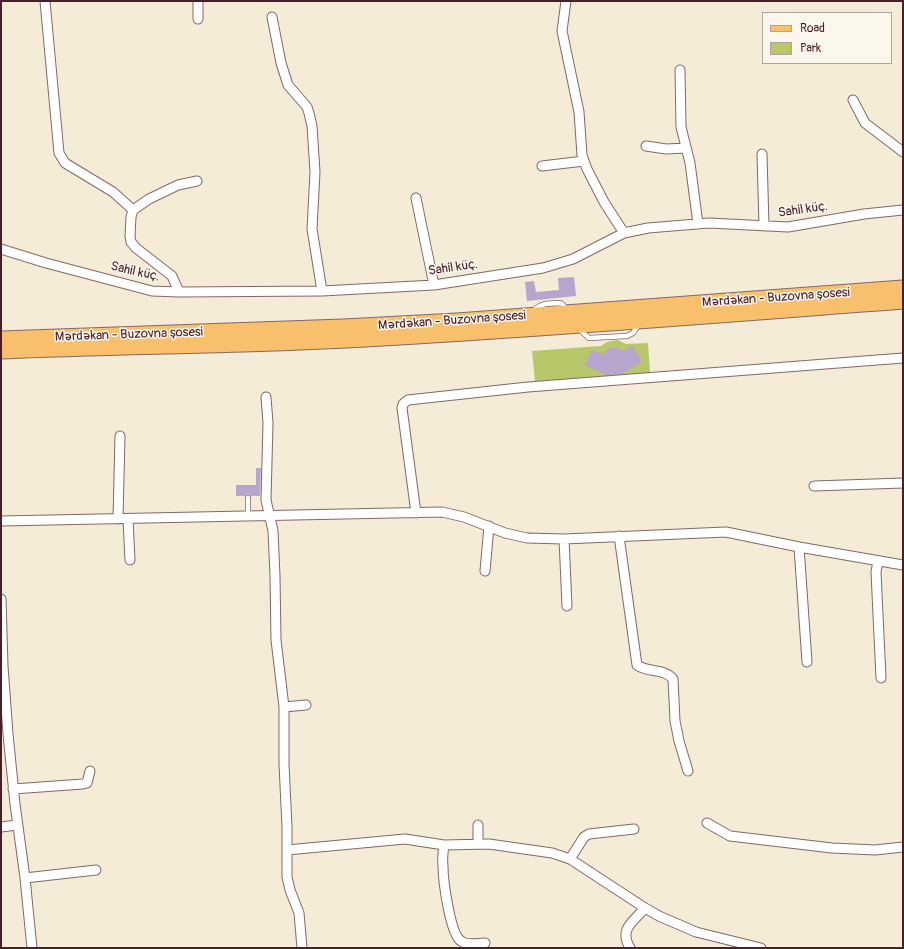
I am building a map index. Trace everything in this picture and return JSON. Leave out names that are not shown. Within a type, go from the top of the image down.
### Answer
[{"type":"main road","name":"Mərdəkan - Buzovna şosesi","points":[[1,351],[84,347],[246,344],[458,333],[572,319],[903,288]]},
{"type":"main road","name":"Mərdəkan - Buzovna şosesi","points":[[1,339],[343,327],[529,316],[572,319],[641,320],[903,301]]},
{"type":"street","points":[[45,1],[59,153],[65,163],[113,192],[133,210]]},
{"type":"street","points":[[198,1],[198,19]]},
{"type":"street","points":[[566,1],[563,36],[579,112],[581,147],[584,161],[604,202],[624,233]]},
{"type":"street","points":[[272,17],[281,63],[288,84],[306,107],[312,126],[315,172],[312,229],[322,291]]},
{"type":"street","points":[[680,70],[681,127],[690,163],[698,224]]},
{"type":"street","points":[[853,100],[865,123],[903,152]]},
{"type":"street","points":[[646,146],[666,149],[686,148]]},
{"type":"street","points":[[762,154],[764,226]]},
{"type":"street","points":[[542,166],[584,161]]},
{"type":"street","points":[[179,292],[172,276],[136,248],[131,242],[131,217],[133,210],[149,199],[178,185],[197,181]]},
{"type":"street","points":[[416,198],[434,285]]},
{"type":"street","name":"Sahil küç.","points":[[1,249],[46,263],[152,291],[322,291],[434,285],[555,265],[572,259],[624,233],[648,228],[723,223],[788,227],[864,214],[903,210]]},
{"type":"street","points":[[416,513],[402,408],[403,404],[408,400],[528,387],[903,358]]},
{"type":"street","points":[[266,397],[268,423],[266,500],[273,538],[276,640],[284,707],[284,764],[288,882],[298,913],[302,948]]},
{"type":"street","points":[[118,519],[120,436]]},
{"type":"street","points":[[814,486],[903,483]]},
{"type":"street","points":[[1,521],[416,513],[452,514],[474,520],[518,536],[539,539],[726,532],[799,548],[903,566]]},
{"type":"street","points":[[128,519],[130,560]]},
{"type":"street","points":[[485,571],[489,526]]},
{"type":"street","points":[[619,536],[637,665],[641,669],[669,674],[672,679],[675,721],[688,771]]},
{"type":"street","points":[[564,539],[567,606]]},
{"type":"street","points":[[799,548],[807,662]]},
{"type":"street","points":[[878,561],[876,572],[881,678]]},
{"type":"street","points":[[1,599],[3,666],[13,789],[25,878],[32,948]]},
{"type":"street","points":[[284,707],[306,705]]},
{"type":"street","points":[[13,789],[83,784],[87,783],[90,771]]},
{"type":"street","points":[[707,823],[730,836],[832,848],[875,850],[903,847]]},
{"type":"street","points":[[1,828],[17,825]]},
{"type":"street","points":[[478,825],[478,844]]},
{"type":"street","points":[[570,859],[584,837],[589,834],[594,832],[634,829]]},
{"type":"street","points":[[288,850],[405,839],[444,845],[502,845],[544,851],[570,859],[645,908],[696,932],[761,948]]},
{"type":"street","points":[[444,845],[443,866],[446,896],[455,933],[459,940],[465,944],[485,943]]},
{"type":"street","points":[[25,878],[96,870]]},
{"type":"street","points":[[630,948],[626,939],[626,930],[645,908]]},
{"type":"lane","points":[[248,498],[248,517]]},
{"type":"green space","points":[[617,340],[626,344],[648,343],[650,374],[535,382],[532,351],[601,346],[607,342]]},
{"type":"building","points":[[574,277],[576,296],[527,301],[525,282],[534,281],[536,292],[559,290],[558,278]]},
{"type":"building","points":[[633,346],[642,362],[621,374],[606,375],[585,365],[592,350],[603,354],[609,348],[617,348],[624,351]]},
{"type":"building","points":[[256,468],[261,468],[260,496],[251,496],[248,494],[245,496],[236,496],[236,485],[256,485]]}]
